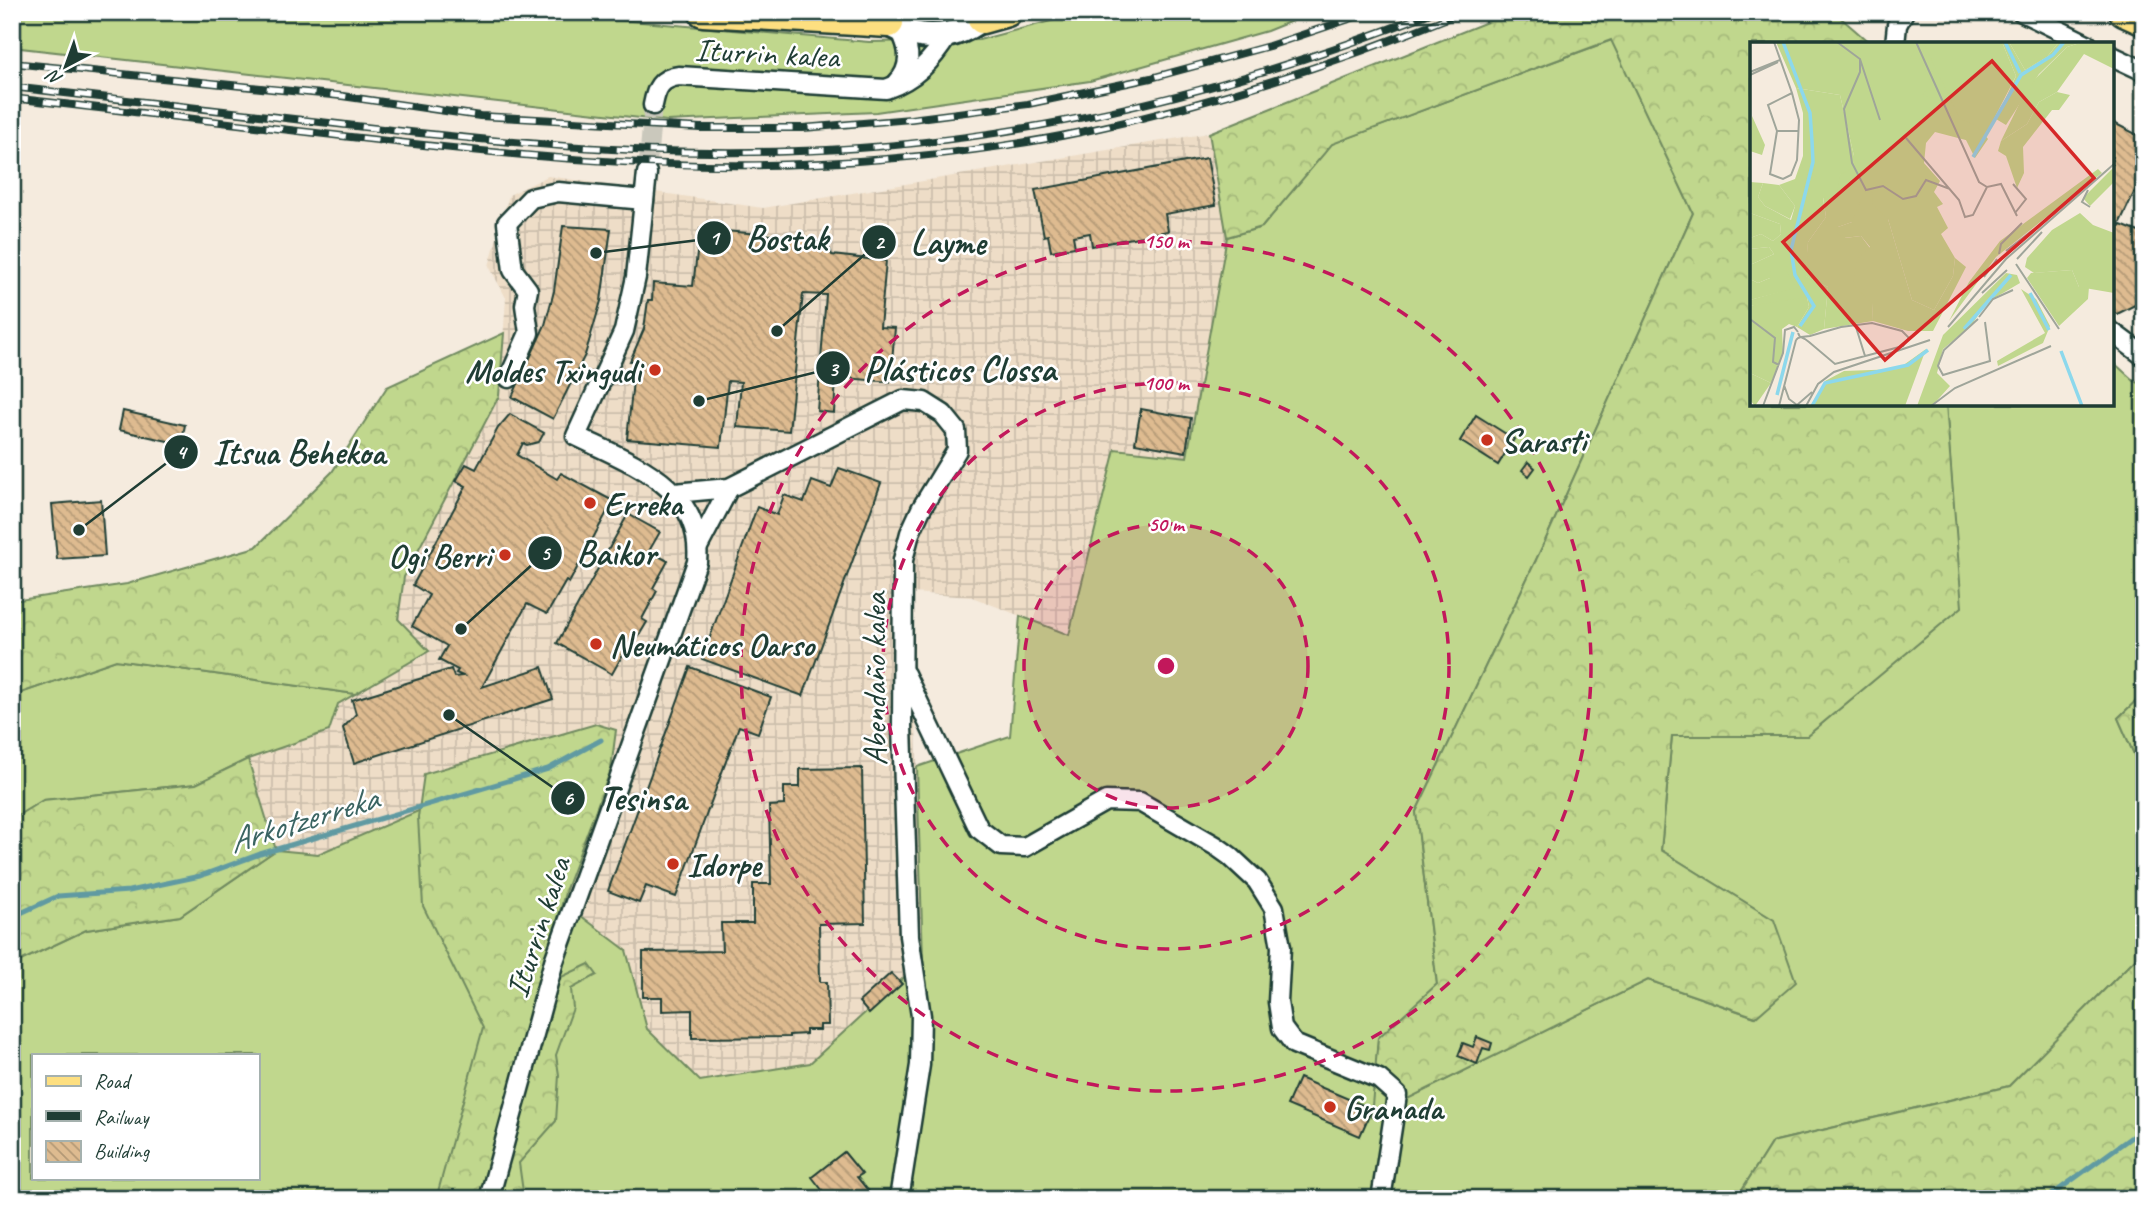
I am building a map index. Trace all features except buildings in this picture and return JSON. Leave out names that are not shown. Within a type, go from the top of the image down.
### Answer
[{"type":"main road","points":[[704,12],[889,22]]},
{"type":"main road","points":[[2124,12],[2144,21]]},
{"type":"street","points":[[1895,42],[1897,25],[1904,12]]},
{"type":"street","points":[[2022,12],[2083,42]]},
{"type":"street","points":[[889,22],[932,37],[966,29],[992,14]]},
{"type":"street","points":[[889,22],[906,40],[909,59],[904,74],[895,86]]},
{"type":"street","points":[[895,86],[920,71],[948,35]]},
{"type":"street","points":[[2114,57],[2144,71]]},
{"type":"street","name":"Iturrin kalea","points":[[653,105],[656,89],[663,81],[672,77],[886,89],[895,86]]},
{"type":"street","name":"Iturrin kalea","points":[[489,1199],[554,961],[697,562],[698,547],[690,516],[676,493],[643,470],[576,436],[624,331],[636,277],[647,173]]},
{"type":"street","points":[[509,379],[529,333],[525,305],[528,290],[513,270],[507,223],[531,198],[558,192],[644,200]]},
{"type":"street","points":[[2114,334],[2144,356]]},
{"type":"street","name":"Abendaño kalea","points":[[729,488],[903,400],[924,402],[943,414],[956,430],[957,450],[921,509],[910,533],[903,560],[902,726],[909,936],[916,981],[920,1065],[899,1199]]},
{"type":"street","points":[[676,493],[729,488]]},
{"type":"street","points":[[698,547],[729,488]]},
{"type":"street","points":[[902,668],[979,829],[1001,845],[1025,847],[1106,801],[1140,802],[1230,856],[1257,881],[1274,908],[1281,947],[1278,1002],[1282,1028],[1294,1044],[1379,1079],[1397,1096],[1381,1199]]},
{"type":"shaded area","points":[[1209,133],[1227,237],[1187,457],[1115,450],[1069,635],[972,597],[912,593],[923,960],[810,1064],[700,1081],[647,1029],[626,950],[543,887],[493,779],[318,855],[276,850],[248,759],[329,731],[338,704],[398,619],[404,577],[499,396],[506,298],[489,266],[509,195],[548,176],[763,208]]},
{"type":"green space","points":[[12,12],[529,12],[869,42],[979,40],[1085,12],[1314,12],[1267,31],[1090,81],[876,112],[667,121],[12,47]]},
{"type":"green space","points":[[897,12],[969,12],[933,23],[916,21]]},
{"type":"green space","points":[[1512,12],[1834,12],[1869,42],[1750,42],[1750,406],[1946,406],[1962,607],[1807,736],[1672,736],[1661,850],[1774,920],[1796,982],[1756,1017],[1648,980],[1371,1117],[1378,1038],[1437,984],[1416,812],[1545,541],[1693,213],[1611,40],[1332,144],[1262,227],[1227,237],[1209,133]]},
{"type":"green space","points":[[1612,40],[1693,213],[1545,541],[1416,812],[1437,985],[1378,1038],[1372,1116],[1648,980],[1755,1017],[1795,982],[1773,920],[1661,850],[1672,736],[1807,736],[1961,607],[1946,406],[2114,406],[2114,363],[2134,381],[2144,385],[2144,693],[2118,718],[2144,777],[2144,950],[2009,1086],[1772,1142],[1736,1199],[12,1199],[12,965],[86,930],[180,916],[276,850],[318,854],[493,779],[543,887],[626,950],[647,1029],[700,1081],[810,1063],[923,960],[917,767],[1010,736],[1020,616],[1069,635],[1115,449],[1187,457],[1227,237],[1262,227],[1331,144]]},
{"type":"green space","points":[[504,333],[499,396],[404,577],[398,619],[429,651],[355,694],[116,660],[12,696],[12,601],[127,584],[256,547],[332,472],[387,387]]},
{"type":"green space","points":[[116,660],[355,694],[338,704],[329,731],[248,759],[196,784],[44,800],[12,819],[12,696]]},
{"type":"green space","points":[[2144,693],[2144,777],[2118,718]]},
{"type":"green space","points":[[596,724],[616,730],[611,769],[566,889],[482,1199],[436,1199],[483,1028],[423,906],[418,817],[424,774]]},
{"type":"green space","points":[[248,759],[276,850],[180,916],[86,930],[12,965],[12,819],[43,800],[196,784]]},
{"type":"green space","points":[[2144,950],[2144,1199],[1736,1199],[1772,1142],[2009,1086]]},
{"type":"green space","points":[[589,964],[597,975],[571,989],[573,1008],[556,1055],[559,1075],[556,1121],[519,1163],[524,1199],[496,1199],[555,980]]},
{"type":"waterway","name":"Arkotzerreka","points":[[12,917],[58,896],[129,891],[200,876],[260,854],[548,769],[601,740]]},
{"type":"waterway","points":[[2046,1199],[2144,1128]]},
{"type":"tunnel","points":[[647,173],[653,105]]},
{"type":"railway","points":[[12,63],[342,96],[480,116],[700,128],[803,128],[911,119],[1028,104],[1151,78],[1269,46],[1370,12]]},
{"type":"railway","points":[[12,87],[388,130],[564,146],[681,152],[799,151],[962,138],[1122,109],[1279,66],[1357,41],[1433,12]]},
{"type":"railway","points":[[12,98],[519,155],[689,165],[837,162],[977,149],[1047,139],[1130,121],[1274,81],[1462,12]]},
{"type":"place","name":"Bostak","points":[[596,253]]},
{"type":"place","name":"Layme","points":[[777,331]]},
{"type":"place","name":"Moldes Txingudi","points":[[655,370]]},
{"type":"place","name":"Plásticos Clossa","points":[[699,401]]},
{"type":"place","name":"Sarasti","points":[[1487,440]]},
{"type":"place","name":"Erreka","points":[[590,503]]},
{"type":"place","name":"Itsua Behekoa","points":[[79,530]]},
{"type":"place","name":"Ogi Berri","points":[[505,555]]},
{"type":"place","name":"Baikor","points":[[461,629]]},
{"type":"place","name":"Neumáticos Oarso","points":[[596,644]]},
{"type":"place","name":"Tesinsa","points":[[449,715]]},
{"type":"place","name":"Idorpe","points":[[673,864]]},
{"type":"place","name":"Granada","points":[[1330,1107]]}]
